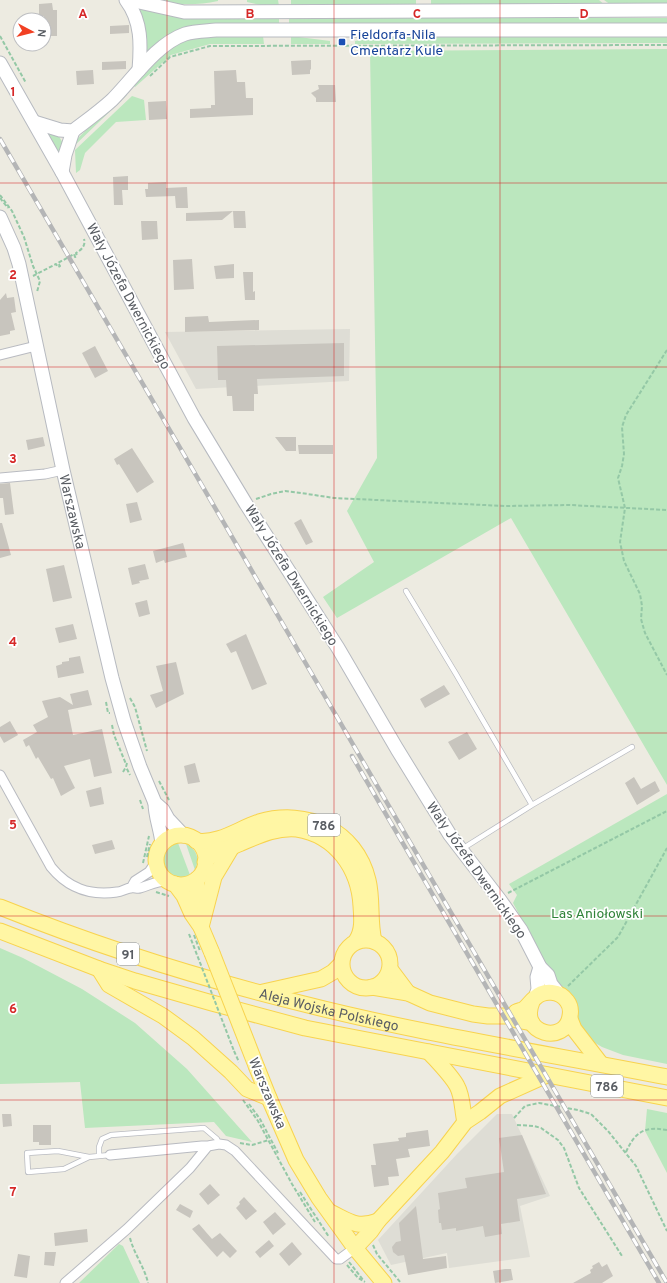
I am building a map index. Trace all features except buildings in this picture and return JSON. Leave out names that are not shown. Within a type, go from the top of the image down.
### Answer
[{"type":"main road","name":"786","points":[[190,839],[209,842],[223,838],[255,823],[269,819],[286,817],[300,818],[325,826],[337,833],[351,845],[364,867],[369,881],[374,940]]},
{"type":"main road","points":[[205,862],[211,854],[220,849],[232,847],[267,832],[282,829],[296,829],[322,838],[334,846],[344,856],[357,881],[361,898],[362,924],[356,941]]},
{"type":"main road","points":[[176,836],[190,839],[201,847],[204,854],[204,868],[197,879],[190,883],[183,885],[171,883],[161,876],[157,869],[156,855],[162,844],[168,839],[176,836]]},
{"type":"main road","points":[[198,925],[214,876],[232,847]]},
{"type":"main road","name":"Warszawska","points":[[197,879],[198,925]]},
{"type":"main road","name":"Warszawska","points":[[171,883],[184,896],[212,953],[269,1098],[296,1160],[319,1198],[355,1248],[384,1283]]},
{"type":"main road","name":"Aleja Wojska Polskiego","points":[[0,907],[137,957],[302,1004],[400,1026],[667,1077]]},
{"type":"main road","name":"Aleja Wojska Polskiego","points":[[0,931],[99,969],[212,1004],[305,1028],[667,1098]]},
{"type":"main road","points":[[372,987],[384,980],[390,969],[389,955],[385,949],[374,940],[362,939],[356,941],[346,949],[343,954],[341,964],[343,973],[352,984],[365,988],[372,987],[408,993],[430,1003],[473,1014],[488,1016],[513,1016],[516,1020],[532,1023]]},
{"type":"main road","points":[[260,993],[320,979],[333,972],[341,964]]},
{"type":"main road","points":[[99,969],[109,985],[163,1016],[193,1038],[231,1072],[247,1089],[269,1098]]},
{"type":"main road","points":[[390,969],[408,993]]},
{"type":"main road","points":[[513,1016],[516,1012],[524,1009],[533,1000],[544,993],[554,992],[559,994],[569,1005],[570,1019],[574,1029],[601,1064]]},
{"type":"main road","points":[[533,1000],[529,1013],[532,1023],[539,1031],[549,1034],[559,1031],[564,1028],[570,1019]]},
{"type":"main road","points":[[429,1052],[457,1085],[462,1098],[462,1108],[465,1122]]},
{"type":"main road","points":[[355,1248],[442,1152],[465,1122],[500,1096],[547,1075]]},
{"type":"main road","points":[[329,1211],[356,1224],[367,1225],[378,1221]]},
{"type":"street","points":[[126,0],[132,8],[138,26],[143,74]]},
{"type":"street","points":[[130,0],[184,12],[667,10]]},
{"type":"street","points":[[62,172],[65,155],[73,131],[143,74],[165,46],[184,34],[216,30],[667,30]]},
{"type":"street","name":"Wały Józefa Dwernickiego","points":[[0,63],[62,172],[194,418],[252,501],[397,749],[450,836],[500,900],[521,930],[540,968],[548,975],[551,984],[559,994]]},
{"type":"street","points":[[34,122],[60,130],[73,131]]},
{"type":"street","name":"Warszawska","points":[[3,211],[18,264],[63,470],[110,670],[120,707],[139,764],[155,803],[155,812],[162,844]]},
{"type":"street","points":[[0,355],[36,346]]},
{"type":"street","points":[[0,478],[45,474],[63,470]]},
{"type":"street","points":[[0,775],[41,851],[59,877],[74,886],[92,893],[118,892],[131,888],[138,889],[159,881],[171,883]]},
{"type":"street","name":"Warszawska","points":[[155,803],[190,839]]},
{"type":"street","points":[[131,888],[135,881],[148,872],[156,862]]},
{"type":"street","points":[[533,1000],[538,989],[537,977],[540,968]]},
{"type":"street","points":[[110,1155],[223,1145],[235,1151],[336,1259],[340,1259],[355,1248]]},
{"type":"street","points":[[64,1283],[127,1229],[190,1168],[208,1146]]},
{"type":"lane","points":[[406,591],[532,805]]},
{"type":"lane","points":[[461,850],[532,805],[632,747]]},
{"type":"lane","points":[[99,1156],[99,1147],[102,1139],[111,1135],[204,1128],[223,1145]]},
{"type":"lane","points":[[89,1157],[64,1169],[28,1172],[27,1153],[58,1151],[89,1157],[110,1155]]},
{"type":"path","points":[[0,36],[26,84]]},
{"type":"path","points":[[143,74],[170,57],[210,46],[667,45]]},
{"type":"path","points":[[0,195],[7,202],[19,224],[33,266],[38,274],[40,281],[37,295]]},
{"type":"path","points":[[0,198],[3,211]]},
{"type":"path","points":[[33,276],[56,264],[58,267],[60,266],[58,263],[74,254],[75,258],[77,256],[76,253],[83,248],[85,242],[83,234]]},
{"type":"path","points":[[667,350],[626,415],[622,427],[624,454],[618,478],[625,508],[620,542],[624,561],[640,594],[645,633],[667,675]]},
{"type":"path","points":[[252,501],[270,494],[285,491],[301,492],[334,498],[505,506],[570,505],[667,510]]},
{"type":"path","points":[[252,501],[261,505]]},
{"type":"path","points":[[128,695],[135,708],[146,752]]},
{"type":"path","points":[[123,772],[126,767]]},
{"type":"path","points":[[155,776],[172,805]]},
{"type":"path","points":[[157,782],[173,811],[172,814],[167,817]]},
{"type":"path","points":[[500,900],[508,893],[667,811]]},
{"type":"path","points":[[559,994],[618,936],[667,848]]},
{"type":"path","points":[[198,925],[234,1051]]},
{"type":"path","points":[[514,1118],[525,1106],[539,1103],[578,1110],[591,1114],[608,1131],[636,1166],[667,1231]]},
{"type":"path","points":[[517,1125],[541,1128],[558,1140],[564,1148],[579,1188],[622,1256]]},
{"type":"path","points":[[626,1152],[636,1135],[645,1131],[667,1130]]},
{"type":"path","points":[[223,1145],[228,1140],[252,1145],[269,1140]]},
{"type":"path","points":[[127,1229],[132,1246],[147,1276],[148,1283]]},
{"type":"shaded area","points":[[350,329],[349,381],[196,389],[165,332]]},
{"type":"shaded area","points":[[497,1114],[512,1114],[550,1196],[520,1206],[530,1257],[449,1268],[447,1253],[391,1265],[378,1240],[457,1154]]},
{"type":"green space","points":[[151,0],[218,1],[201,4],[184,4]]},
{"type":"green space","points":[[247,0],[278,0],[279,6],[260,5],[247,2]]},
{"type":"green space","points":[[291,0],[416,0],[416,6],[291,5]]},
{"type":"green space","points":[[431,0],[599,0],[606,6],[431,6]]},
{"type":"green space","points":[[604,0],[667,0],[667,6],[611,5]]},
{"type":"green space","points":[[135,7],[166,14],[279,16],[279,26],[206,26],[147,57]]},
{"type":"green space","points":[[289,16],[667,18],[667,25],[289,26]]},
{"type":"green space","points":[[211,36],[263,36],[264,44],[210,44],[171,55],[135,87],[132,84],[159,57],[175,46],[194,38]]},
{"type":"green space","points":[[291,36],[330,41],[330,44],[291,44]]},
{"type":"green space","points":[[380,36],[667,36],[667,43],[355,44],[355,41]]},
{"type":"green space","points":[[667,49],[667,785],[511,518],[337,618],[323,597],[374,562],[347,511],[377,458],[370,51]]},
{"type":"green space","points":[[123,94],[127,95],[72,148],[76,140]]},
{"type":"green space","points":[[132,96],[144,100],[146,120],[116,122],[85,153],[80,170],[76,173],[75,150]]},
{"type":"green space","points":[[42,127],[57,133],[64,145],[61,161]]},
{"type":"green space","name":"Las Aniołowski","points":[[667,794],[667,1064],[623,1055],[602,1047],[585,1037],[513,903],[517,895],[509,884]]},
{"type":"green space","points":[[178,843],[190,875],[181,878],[173,876],[168,872],[164,866],[163,860],[165,853],[170,847]]},
{"type":"green space","points":[[186,844],[195,852],[197,862],[195,870]]},
{"type":"green space","points":[[0,948],[23,958],[82,989],[135,1023],[187,1069],[252,1142],[226,1136],[214,1122],[85,1128],[80,1082],[0,1084]]},
{"type":"green space","points":[[647,1109],[667,1113],[667,1173],[645,1131]]},
{"type":"green space","points":[[119,1244],[123,1246],[140,1283],[79,1283]]},
{"type":"railway","points":[[0,139],[667,1283]]},
{"type":"railway","points":[[352,756],[659,1283]]},
{"type":"place","name":"Fieldorfa-Nila Cmentarz Kule","points":[[342,42]]}]
